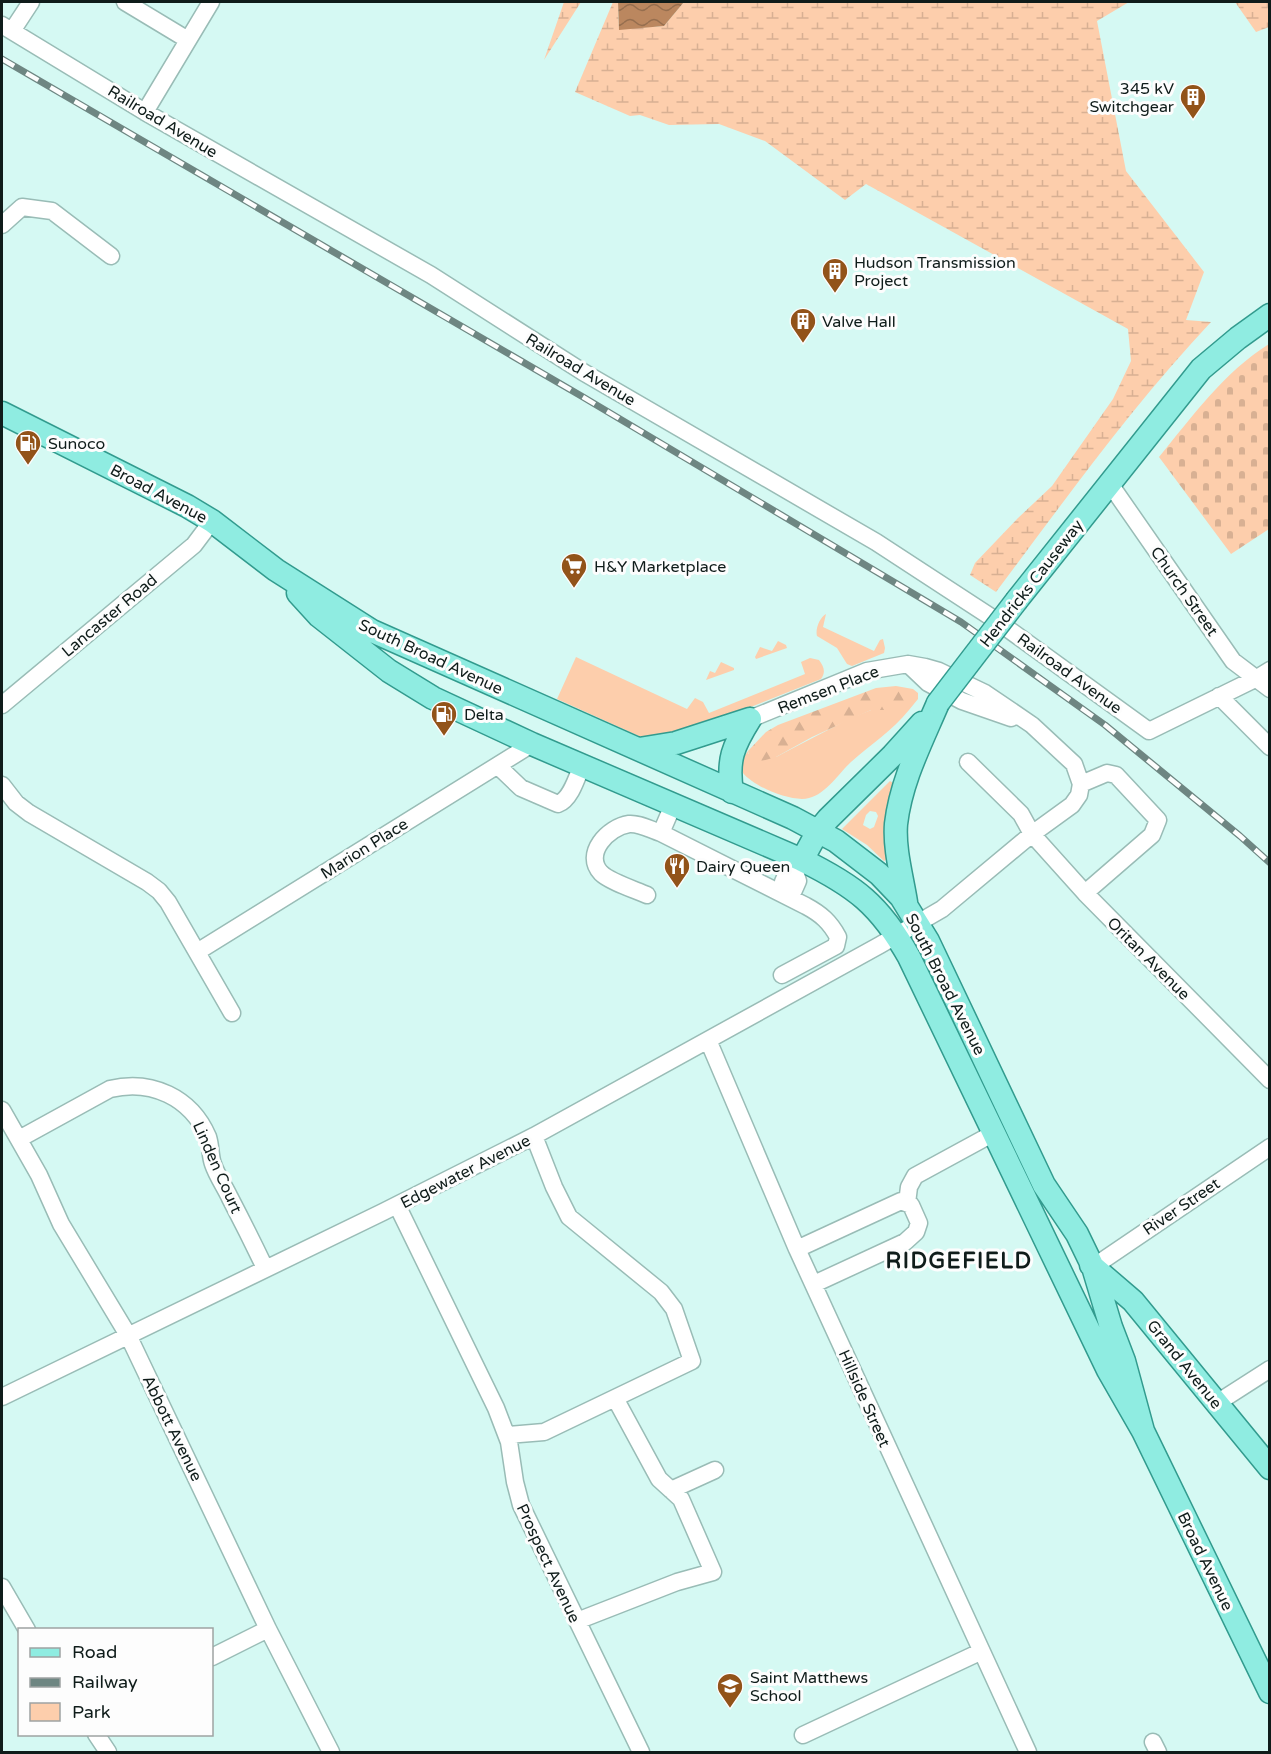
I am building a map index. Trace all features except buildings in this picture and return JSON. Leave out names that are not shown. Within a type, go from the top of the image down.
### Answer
[{"type":"main road","name":"Hendricks Causeway","points":[[799,866],[818,831],[893,755],[938,703],[1201,369],[1269,315]]},
{"type":"main road","name":"Broad Avenue","points":[[2,412],[161,492],[212,521],[276,570]]},
{"type":"main road","name":"South Broad Avenue","points":[[276,570],[387,639],[639,749],[818,831],[870,866],[894,889],[933,951],[1044,1185],[1077,1233],[1093,1267]]},
{"type":"main road","name":"South Broad Avenue","points":[[276,570],[320,616],[389,671],[433,698],[673,805],[799,866],[841,880],[868,900],[897,936],[909,957],[1027,1200]]},
{"type":"main road","points":[[912,915],[899,864],[896,826],[904,781],[938,703]]},
{"type":"main road","points":[[639,749],[676,743],[750,719]]},
{"type":"main road","points":[[732,792],[729,773],[730,760],[750,719]]},
{"type":"main road","points":[[532,744],[548,726],[570,720]]},
{"type":"main road","name":"Broad Avenue","points":[[1027,1200],[1108,1370],[1143,1431],[1269,1692]]},
{"type":"main road","name":"Grand Avenue","points":[[1027,1200],[1060,1239],[1129,1296],[1269,1468]]},
{"type":"main road","name":"Broad Avenue","points":[[1093,1267],[1111,1327],[1124,1360],[1143,1431]]},
{"type":"street","points":[[7,28],[31,2]]},
{"type":"street","points":[[125,2],[188,40]]},
{"type":"street","points":[[145,111],[211,2]]},
{"type":"street","name":"Railroad Avenue","points":[[7,28],[145,111],[431,275],[583,372],[876,542],[997,621],[1149,731],[1219,696]]},
{"type":"street","points":[[2,225],[21,207],[52,211],[111,256]]},
{"type":"street","name":"Church Street","points":[[1110,484],[1233,661],[1265,679]]},
{"type":"street","name":"Lancaster Road","points":[[2,705],[194,545],[212,521]]},
{"type":"street","name":"Remsen Place","points":[[750,719],[867,671],[908,664],[939,671],[972,687],[1032,725],[1074,765],[1081,784]]},
{"type":"street","points":[[1265,679],[1219,696],[1269,747]]},
{"type":"street","name":"Marion Place","points":[[196,952],[532,744]]},
{"type":"street","name":"Oritan Avenue","points":[[968,762],[1021,814],[1032,834],[1084,892],[1269,1080]]},
{"type":"street","points":[[498,766],[521,788],[558,804],[562,803],[568,795],[582,765]]},
{"type":"street","points":[[1081,784],[1107,773],[1116,775],[1158,820],[1152,836],[1084,892]]},
{"type":"street","points":[[2,784],[28,813],[159,891],[168,902],[232,1013]]},
{"type":"street","name":"Edgewater Avenue","points":[[2,1397],[534,1136],[897,936],[912,915],[942,909],[1032,834],[1072,805],[1079,795],[1081,784]]},
{"type":"street","points":[[660,833],[673,805]]},
{"type":"street","points":[[647,895],[602,875],[596,865],[594,854],[598,845],[611,833],[627,824],[660,833],[784,893],[818,912],[830,923],[838,937],[836,946],[782,975]]},
{"type":"street","points":[[784,893],[783,882],[786,875],[799,866]]},
{"type":"street","name":"Hillside Street","points":[[708,1040],[797,1249],[980,1652],[1028,1752]]},
{"type":"street","name":"Linden Court","points":[[19,1139],[110,1089],[124,1085],[160,1090],[177,1098],[191,1110],[202,1126],[209,1141],[213,1163],[265,1268]]},
{"type":"street","name":"Abbott Avenue","points":[[2,1110],[61,1224],[129,1335],[268,1629],[331,1752]]},
{"type":"street","points":[[814,1284],[911,1237],[919,1226],[907,1199],[912,1181],[920,1172],[994,1133]]},
{"type":"street","points":[[507,1435],[544,1432],[692,1361],[674,1309],[661,1292],[569,1217],[554,1187],[534,1136]]},
{"type":"street","name":"River Street","points":[[1093,1267],[1269,1147]]},
{"type":"street","points":[[797,1249],[907,1199]]},
{"type":"street","name":"Prospect Avenue","points":[[397,1205],[496,1408],[507,1435],[519,1498],[641,1752]]},
{"type":"street","points":[[1217,1403],[1269,1369]]},
{"type":"street","points":[[577,1621],[677,1582],[713,1572],[681,1499],[659,1479],[615,1398]]},
{"type":"street","points":[[671,1490],[715,1470]]},
{"type":"street","points":[[2,1587],[26,1628]]},
{"type":"street","points":[[213,1656],[268,1629]]},
{"type":"street","points":[[803,1735],[980,1652]]},
{"type":"street","points":[[97,1736],[108,1752]]},
{"type":"green space","points":[[564,2],[581,2],[544,60]]},
{"type":"green space","points":[[613,2],[618,2],[619,29],[664,26],[684,2],[1129,2],[1097,21],[1126,171],[1204,272],[1186,320],[1211,322],[1126,420],[996,592],[970,575],[975,563],[1052,486],[1113,399],[1131,361],[1128,329],[866,184],[845,200],[765,141],[719,124],[669,125],[640,115],[630,116],[575,92]]},
{"type":"green space","points":[[1235,2],[1269,2],[1269,27],[1256,32]]},
{"type":"green space","points":[[1269,344],[1269,529],[1231,554],[1159,457],[1223,382],[1237,368]]},
{"type":"green space","points":[[826,614],[823,627],[874,651],[883,639],[884,653],[852,666],[847,664],[837,648],[817,636],[818,624]]},
{"type":"green space","points":[[778,641],[787,648],[756,659],[760,647],[772,651]]},
{"type":"green space","points":[[576,657],[687,709],[695,698],[703,702],[709,713],[805,674],[801,662],[810,658],[819,660],[824,672],[821,679],[675,737],[650,739],[557,699]]},
{"type":"green space","points":[[721,662],[734,670],[706,680],[710,671],[715,673]]},
{"type":"green space","points":[[896,686],[913,689],[918,693],[918,699],[909,710],[871,710],[812,737],[776,757],[759,762],[749,757],[748,751],[766,732],[778,725],[876,688]]},
{"type":"green space","points":[[885,708],[909,710],[851,762],[827,788],[815,796],[802,799],[774,793],[756,784],[743,773],[742,760],[748,751],[748,754],[776,757],[849,719],[871,710]]},
{"type":"green space","points":[[890,781],[893,783],[885,816],[887,859],[884,861],[867,845],[842,829]],"holes":[[[870,811],[876,812],[878,816],[874,827],[870,829],[863,825],[866,815]]]},
{"type":"water","points":[[618,2],[684,2],[664,26],[619,30]]},
{"type":"railway","points":[[2,59],[583,397],[961,622],[1105,725],[1270,863]]},
{"type":"place","name":"345 kV Switchgear","points":[[1193,120]]},
{"type":"place","name":"Hudson Transmission Project","points":[[835,294]]},
{"type":"place","name":"Valve Hall","points":[[803,344]]},
{"type":"place","name":"Sunoco","points":[[28,466]]},
{"type":"place","name":"H&Y Marketplace","points":[[574,589]]},
{"type":"place","name":"Delta","points":[[444,737]]},
{"type":"place","name":"Dairy Queen","points":[[677,889]]},
{"type":"place","name":"Saint Matthews School","points":[[730,1709]]},
{"type":"district","name":"RIDGEFIELD","points":[[959,1260]]}]
